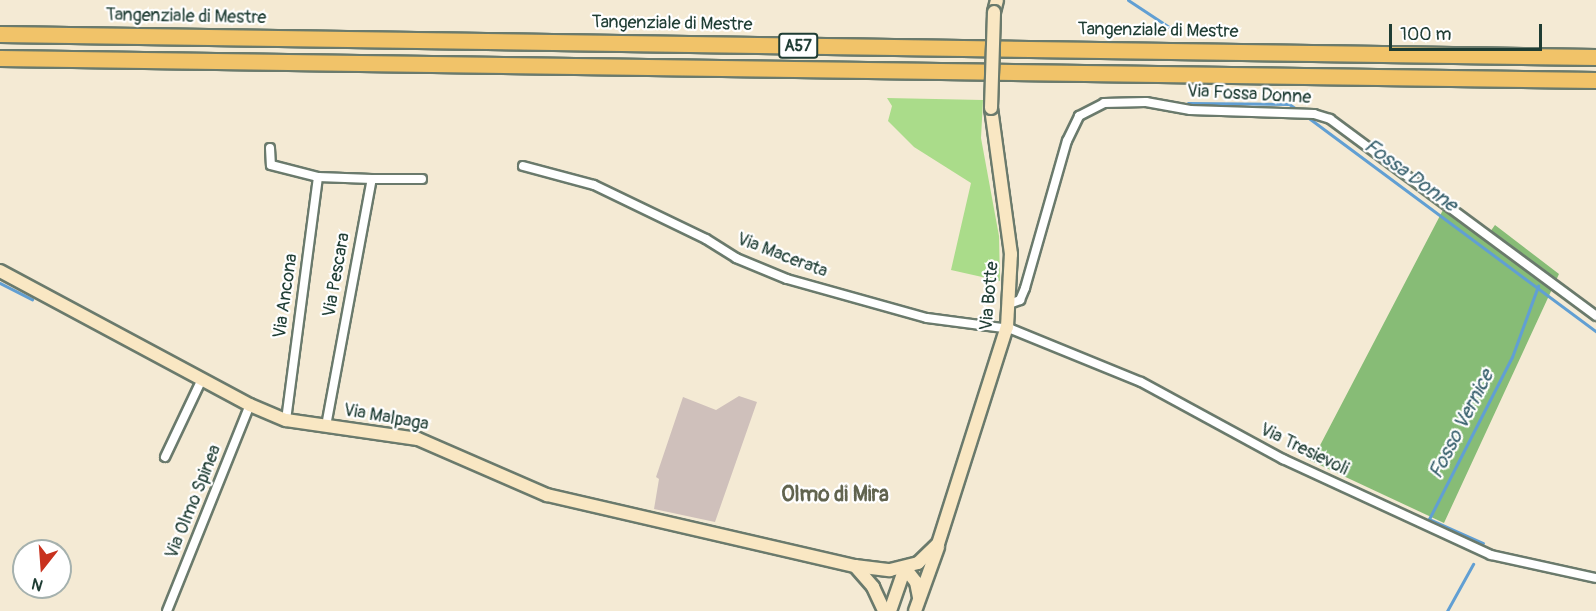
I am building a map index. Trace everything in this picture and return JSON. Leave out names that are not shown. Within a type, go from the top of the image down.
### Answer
[{"type":"highway","name":"Tangenziale di Mestre","points":[[0,34],[1596,57]]},
{"type":"highway","name":"A57","points":[[0,58],[1596,80]]},
{"type":"street","name":"Via Botte","points":[[939,544],[1007,327],[1011,254],[991,108],[996,6]]},
{"type":"street","name":"Via Fossa Donne","points":[[1009,304],[1020,300],[1067,141],[1079,116],[1088,109],[1104,103],[1146,102],[1190,111],[1288,116],[1314,114],[1330,118],[1596,316]]},
{"type":"street","points":[[270,148],[271,165],[318,177],[422,179]]},
{"type":"street","name":"Via Macerata","points":[[523,166],[594,185],[706,239],[736,258],[796,282],[927,318],[1007,327]]},
{"type":"street","name":"Via Ancona","points":[[286,420],[318,177]]},
{"type":"street","name":"Via Pescara","points":[[326,426],[372,179]]},
{"type":"street","name":"Via Malpaga","points":[[0,271],[250,405],[286,420],[418,439],[547,495],[855,566],[890,570],[905,568]]},
{"type":"street","name":"Via Tresievoli","points":[[1007,327],[1141,382],[1274,454],[1491,555],[1596,578]]},
{"type":"street","points":[[165,458],[202,379]]},
{"type":"street","name":"Via Olmo Spinea","points":[[168,611],[250,405]]},
{"type":"street","points":[[890,611],[905,568],[918,563],[939,544]]},
{"type":"street","points":[[917,606],[939,544]]},
{"type":"street","points":[[855,566],[873,586],[884,611]]},
{"type":"street","points":[[905,568],[916,582],[917,606]]},
{"type":"shaded area","points":[[739,396],[757,402],[715,522],[654,509],[659,479],[656,477],[683,397],[716,410]]},
{"type":"green space","points":[[887,98],[983,100],[981,138],[999,236],[1000,281],[951,270],[971,183],[914,147],[888,121],[892,106]]},
{"type":"green space","points":[[1444,208],[1487,236],[1495,225],[1559,274],[1444,523],[1307,459],[1315,455]]},
{"type":"waterway","name":"Fossa Donne","points":[[1128,0],[1169,27]]},
{"type":"waterway","name":"Fossa Donne","points":[[1188,103],[1289,104],[1298,110]]},
{"type":"waterway","name":"Fossa Donne","points":[[1306,116],[1596,331]]},
{"type":"waterway","points":[[0,283],[32,299]]},
{"type":"waterway","name":"Fosso Vernice","points":[[1483,543],[1429,519],[1512,357],[1538,286]]},
{"type":"waterway","name":"Fosso Vernice","points":[[1447,611],[1473,564]]},
{"type":"district","name":"Olmo di Mira","points":[[835,495]]}]
